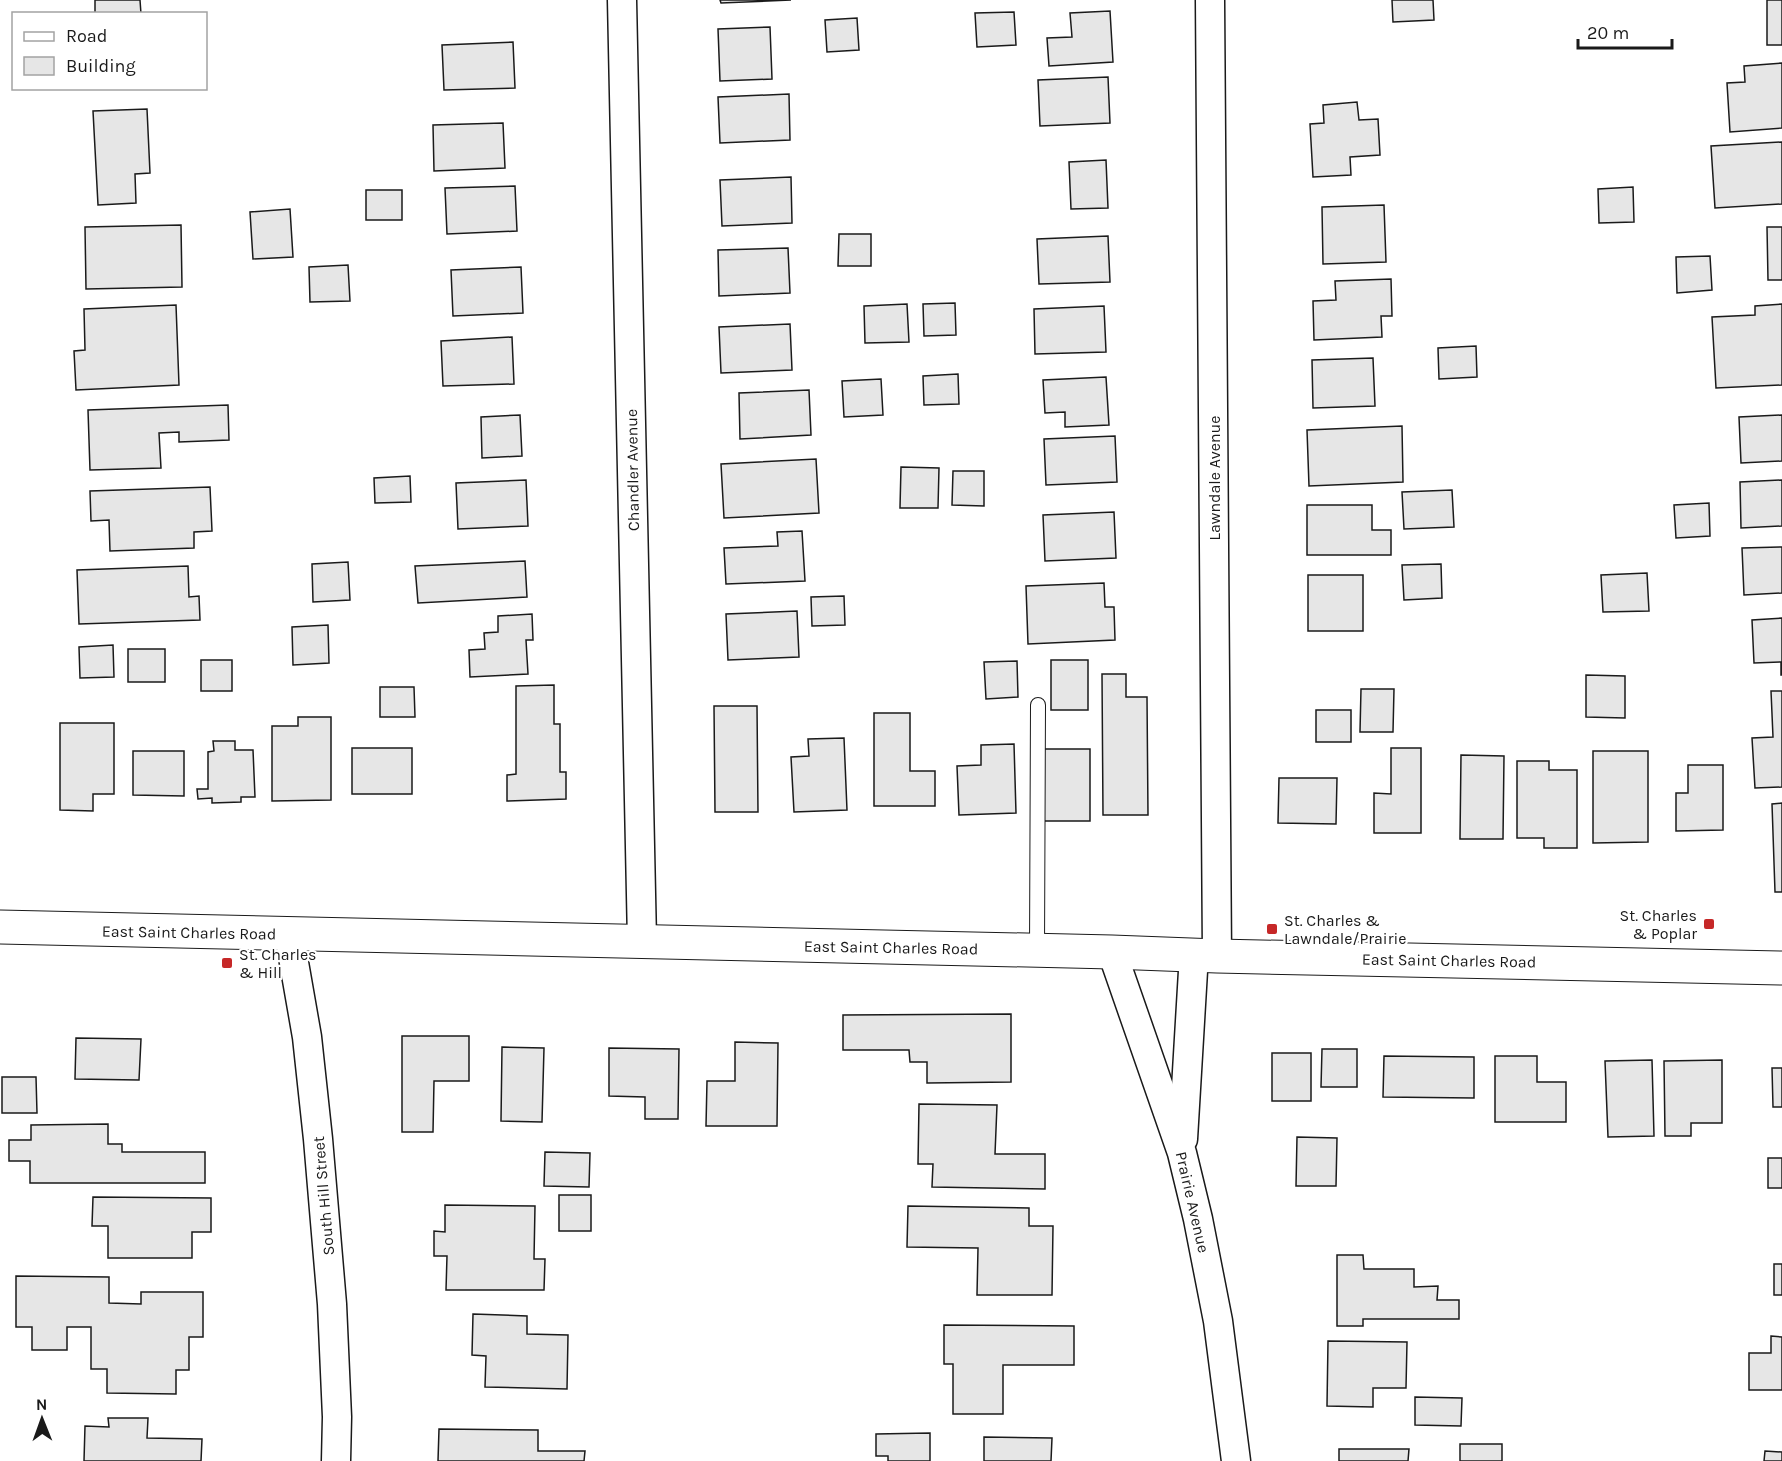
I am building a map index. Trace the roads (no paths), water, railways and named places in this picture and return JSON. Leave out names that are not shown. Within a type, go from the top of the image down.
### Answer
[{"type":"main road","name":"East Saint Charles Road","points":[[0,927],[1782,968]]},
{"type":"street","name":"Chandler Avenue","points":[[622,0],[642,941]]},
{"type":"street","name":"Lawndale Avenue","points":[[1182,1153],[1206,955],[1210,0]]},
{"type":"street","name":"South Hill Street","points":[[289,934],[307,1037],[321,1174],[332,1304],[336,1461]]},
{"type":"street","name":"Prairie Avenue","points":[[1112,952],[1182,1153],[1198,1219],[1218,1321],[1236,1461]]},
{"type":"lane","points":[[1037,951],[1038,705]]},
{"type":"place","name":"St. Charles & Poplar","points":[[1709,924]]},
{"type":"place","name":"St. Charles & Lawndale/Prairie","points":[[1272,929]]},
{"type":"place","name":"St. Charles & Hill","points":[[227,963]]}]
